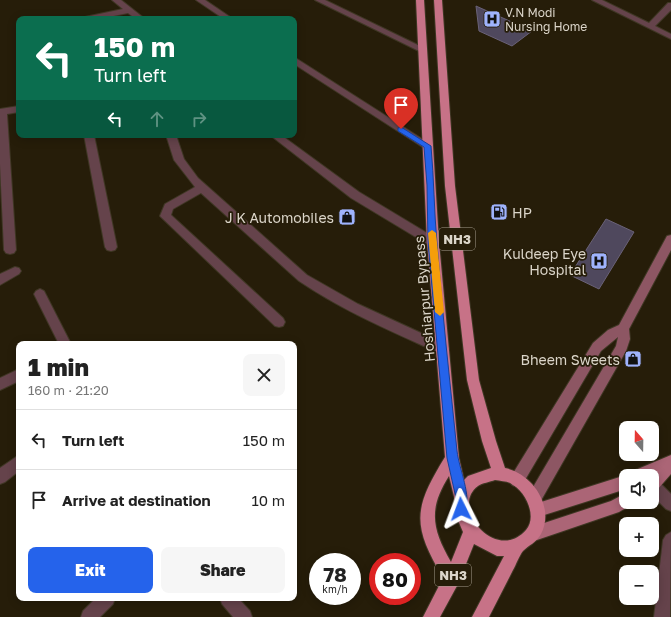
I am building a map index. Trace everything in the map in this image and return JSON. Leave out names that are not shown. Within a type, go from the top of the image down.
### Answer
[{"type":"highway","name":"NH3","points":[[420,0],[422,49]]},
{"type":"highway","name":"NH3","points":[[438,0],[450,186],[474,380],[489,441],[500,474]]},
{"type":"highway","name":"Hoshiarpur Bypass","points":[[422,49],[427,146],[431,185],[432,242],[452,458],[461,498]]},
{"type":"highway","points":[[431,185],[450,186]]},
{"type":"highway","points":[[452,458],[436,485],[428,505],[427,523],[438,555],[452,578]]},
{"type":"highway","points":[[494,473],[500,474],[517,480],[527,488],[536,504],[538,522],[534,533],[527,542],[517,547],[504,549],[492,547],[480,541],[471,532],[464,521],[461,509],[461,498],[466,488],[473,480],[483,475],[494,473]]},
{"type":"highway","name":"NH3","points":[[431,617],[452,578],[471,532]]},
{"type":"highway","points":[[480,617],[517,547]]},
{"type":"main road","points":[[536,504],[622,346],[624,340],[623,329],[671,239]]},
{"type":"main road","points":[[517,480],[597,347],[612,334],[623,329]]},
{"type":"main road","points":[[655,469],[671,462]]},
{"type":"main road","points":[[659,477],[671,462]]},
{"type":"main road","points":[[536,504],[619,484]]},
{"type":"main road","points":[[534,533],[619,504]]},
{"type":"street","points":[[116,0],[137,16]]},
{"type":"street","points":[[200,0],[225,16]]},
{"type":"street","points":[[207,5],[217,0]]},
{"type":"street","points":[[319,0],[422,49]]},
{"type":"street","points":[[596,0],[671,37]]},
{"type":"street","points":[[650,27],[671,5]]},
{"type":"street","points":[[102,16],[130,10]]},
{"type":"street","points":[[297,62],[427,146]]},
{"type":"street","points":[[10,250],[1,112],[16,110]]},
{"type":"street","points":[[90,138],[111,247]]},
{"type":"street","points":[[173,138],[182,165],[194,182],[303,278],[316,288],[353,307],[443,349]]},
{"type":"street","points":[[279,138],[361,199],[432,242]]},
{"type":"street","points":[[202,188],[169,207],[165,216],[279,322]]},
{"type":"street","points":[[0,280],[15,272]]},
{"type":"street","points":[[40,294],[64,341]]},
{"type":"street","points":[[0,384],[16,376]]},
{"type":"street","points":[[0,477],[16,464]]},
{"type":"street","points":[[659,492],[671,504]]},
{"type":"street","points":[[662,617],[671,540]]},
{"type":"street","points":[[89,617],[105,601]]},
{"type":"street","points":[[231,601],[244,617]]},
{"type":"building","points":[[476,6],[532,31],[512,46],[479,31]]},
{"type":"building","points":[[606,219],[634,232],[599,289],[570,275]]},
{"type":"slow traffic","points":[[432,233],[440,312]]},
{"type":"place","name":"V.N Modi Nursing Home","points":[[492,19]]},
{"type":"place","name":"HP","points":[[499,212]]},
{"type":"place","name":"J K Automobiles","points":[[347,217]]},
{"type":"place","name":"Kuldeep Eye Hospital","points":[[599,261]]},
{"type":"place","name":"Bheem Sweets","points":[[633,359]]},
{"type":"route","points":[[401,129],[427,146],[431,185],[432,242],[452,458],[461,498],[461,509]]}]
